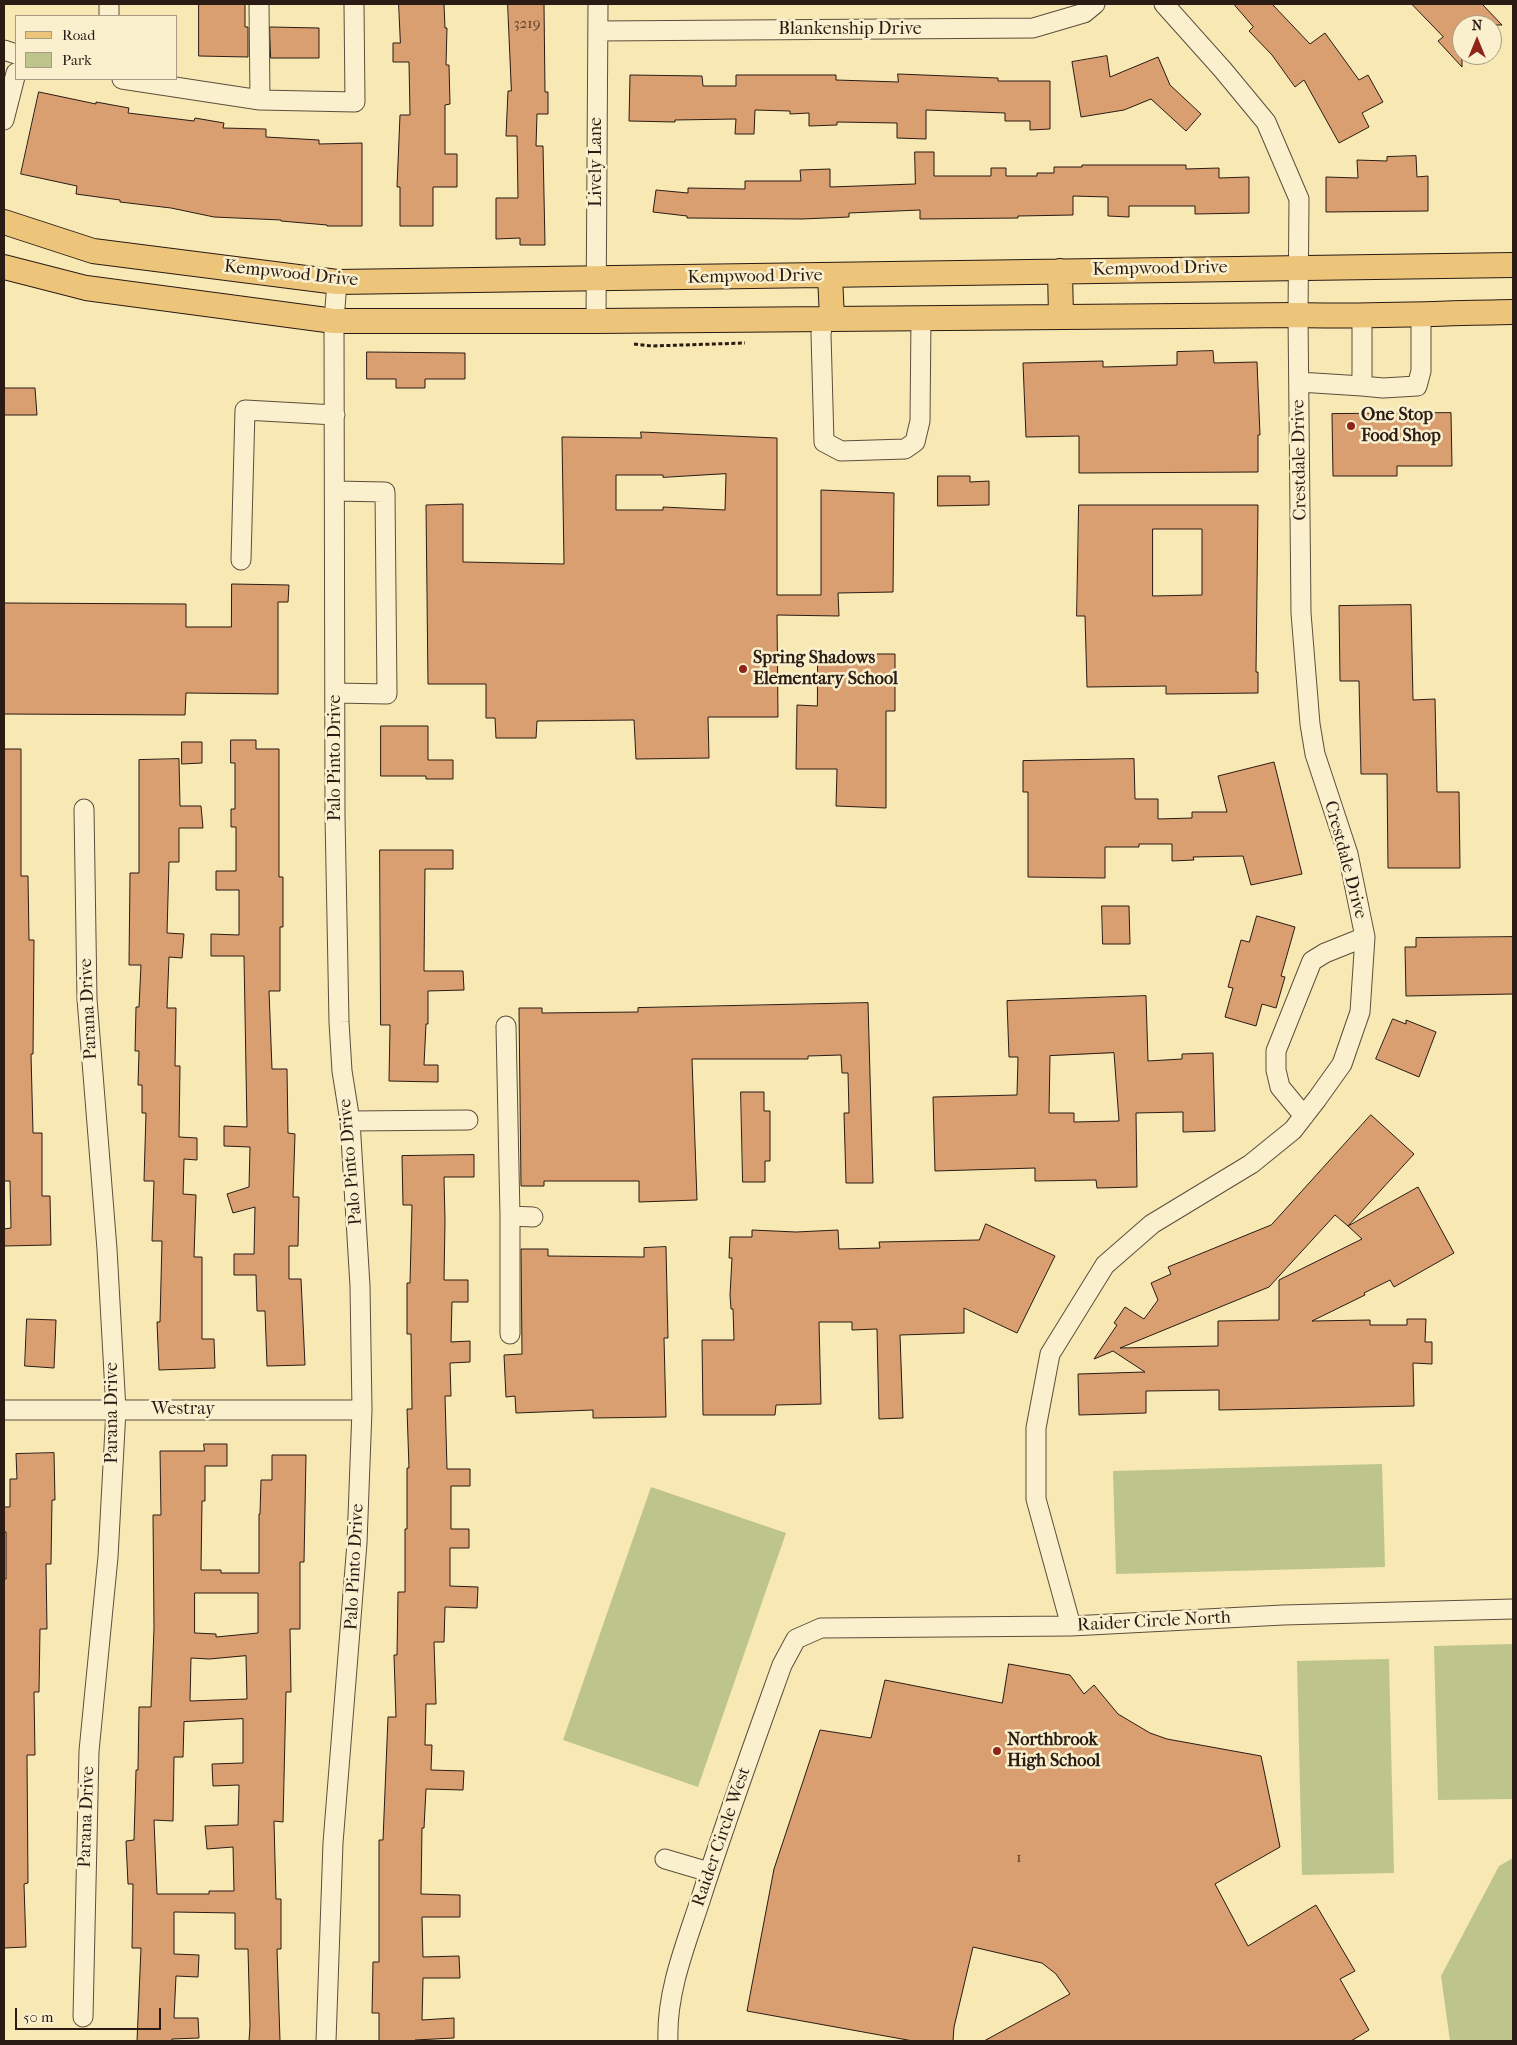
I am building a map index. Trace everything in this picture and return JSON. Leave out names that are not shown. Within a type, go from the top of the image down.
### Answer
[{"type":"main road","name":"Kempwood Drive","points":[[4,222],[93,251],[337,282],[596,280],[1513,265]]},
{"type":"main road","points":[[4,267],[86,288],[334,320],[596,321],[1298,315],[1362,317],[1513,312]]},
{"type":"main road","points":[[1060,271],[1061,317]]},
{"type":"main road","points":[[827,319],[830,275]]},
{"type":"street","points":[[260,4],[260,100]]},
{"type":"street","points":[[129,80],[260,100],[355,102],[354,4]]},
{"type":"street","name":"Lively Lane","points":[[596,321],[598,4]]},
{"type":"street","name":"Blankenship Drive","points":[[598,31],[1033,28],[1084,13],[1096,4]]},
{"type":"street","name":"Crestdale Drive","points":[[1071,1626],[1036,1499],[1036,1428],[1050,1354],[1105,1265],[1152,1224],[1252,1164],[1293,1130],[1304,1116],[1342,1064],[1360,1012],[1365,937],[1348,854],[1315,754],[1310,724],[1301,613],[1298,315],[1299,200],[1266,122],[1164,4]]},
{"type":"street","points":[[4,120],[15,77]]},
{"type":"street","name":"Palo Pinto Drive","points":[[326,2041],[333,1844],[357,1544],[362,1410],[360,1286],[350,1120],[342,1071],[338,1022],[335,816],[334,320],[337,282]]},
{"type":"street","points":[[1299,382],[1383,388],[1417,386],[1421,371],[1421,314]]},
{"type":"street","points":[[1362,317],[1362,386]]},
{"type":"street","points":[[827,319],[821,334],[824,442],[841,451],[905,449],[915,442],[920,421],[921,318]]},
{"type":"street","points":[[241,560],[245,410],[335,414]]},
{"type":"street","points":[[335,491],[385,492],[387,694],[336,693]]},
{"type":"street","name":"Parana Drive","points":[[83,2017],[89,1751],[108,1557],[116,1410],[107,1249],[87,999],[84,808]]},
{"type":"street","points":[[1304,1116],[1280,1087],[1276,1070],[1276,1051],[1312,961],[1325,953],[1365,937]]},
{"type":"street","points":[[506,1026],[510,1216],[510,1334]]},
{"type":"street","points":[[350,1120],[468,1120]]},
{"type":"street","points":[[510,1216],[533,1216]]},
{"type":"street","name":"Westray","points":[[4,1410],[362,1410]]},
{"type":"street","name":"Raider Circle North","points":[[796,1639],[821,1628],[1071,1626],[1292,1614],[1513,1609]]},
{"type":"street","name":"Raider Circle West","points":[[668,2041],[667,2022],[676,1973],[709,1872],[782,1665],[796,1639]]},
{"type":"street","points":[[664,1859],[709,1872]]},
{"type":"green space","points":[[1382,1464],[1385,1567],[1116,1574],[1113,1471]]},
{"type":"green space","points":[[651,1487],[786,1533],[698,1787],[563,1740]]},
{"type":"green space","points":[[1513,1644],[1513,1799],[1438,1800],[1434,1646]]},
{"type":"green space","points":[[1389,1659],[1394,1873],[1302,1875],[1297,1661]]},
{"type":"green space","points":[[1513,1858],[1513,2041],[1450,2041],[1441,1976],[1499,1866]]},
{"type":"building","points":[[199,4],[245,4],[245,27],[248,27],[248,57],[199,56]]},
{"type":"building","points":[[399,4],[444,4],[445,28],[447,28],[446,65],[449,65],[450,104],[445,105],[445,154],[457,154],[457,187],[433,187],[433,226],[400,226],[400,187],[397,187],[400,115],[410,115],[409,62],[393,62],[393,43],[400,43]]},
{"type":"building","points":[[508,4],[544,4],[545,92],[548,92],[548,114],[537,114],[536,146],[543,146],[545,245],[520,245],[520,238],[496,239],[496,198],[518,198],[517,136],[506,136],[508,91],[511,91]]},
{"type":"building","points":[[1234,4],[1272,4],[1310,44],[1325,33],[1359,80],[1368,75],[1383,102],[1362,113],[1369,127],[1339,143],[1304,80],[1295,87],[1272,55],[1249,31],[1253,27]]},
{"type":"building","points":[[1412,4],[1482,4],[1492,15],[1452,15],[1452,56],[1438,41],[1443,37]]},
{"type":"building","points":[[270,27],[319,28],[319,58],[271,58]]},
{"type":"building","points":[[1107,56],[1110,77],[1158,57],[1170,85],[1201,114],[1186,131],[1151,99],[1124,110],[1081,117],[1072,62]]},
{"type":"building","points":[[898,74],[998,78],[998,81],[1050,81],[1050,129],[1030,130],[1030,121],[1005,121],[1005,113],[926,110],[926,139],[897,138],[897,123],[837,122],[837,125],[809,126],[809,113],[790,114],[790,111],[755,110],[754,134],[735,134],[736,119],[675,120],[675,122],[629,121],[630,75],[702,76],[703,86],[736,86],[736,75],[836,75],[836,80],[898,82]]},
{"type":"building","points":[[39,92],[96,104],[96,102],[129,108],[128,113],[194,121],[195,118],[224,123],[223,128],[266,129],[266,137],[319,140],[319,144],[362,143],[362,226],[327,226],[281,220],[214,217],[171,208],[76,194],[77,186],[21,174]]},
{"type":"building","points":[[915,152],[934,152],[934,176],[991,176],[991,168],[1006,168],[1006,176],[1037,176],[1037,173],[1054,173],[1054,167],[1082,167],[1082,165],[1186,165],[1186,169],[1219,168],[1219,178],[1249,177],[1249,213],[1195,214],[1195,206],[1129,206],[1129,217],[1108,216],[1108,197],[1073,196],[1073,215],[1018,216],[1018,218],[920,219],[920,210],[849,213],[849,217],[802,219],[687,218],[687,216],[653,212],[656,190],[688,193],[688,188],[745,189],[745,181],[801,181],[800,170],[830,169],[830,187],[915,184]]},
{"type":"building","points":[[1416,156],[1417,177],[1428,176],[1428,211],[1326,212],[1326,177],[1358,178],[1357,160],[1387,161],[1387,157]]},
{"type":"building","points":[[1213,351],[1214,363],[1257,362],[1260,435],[1258,435],[1258,472],[1079,473],[1079,436],[1026,437],[1023,363],[1103,361],[1103,367],[1177,365],[1177,352]]},
{"type":"building","points":[[367,352],[465,353],[465,379],[425,379],[425,388],[396,388],[396,379],[367,379]]},
{"type":"building","points":[[4,388],[35,388],[37,415],[4,415]]},
{"type":"building","points":[[1451,413],[1452,466],[1397,466],[1397,476],[1333,476],[1332,414]]},
{"type":"building","points":[[641,432],[777,438],[777,595],[821,595],[821,490],[894,493],[893,592],[838,593],[839,616],[777,615],[778,717],[708,717],[709,758],[636,759],[634,720],[537,721],[536,738],[496,738],[495,718],[486,718],[486,684],[428,684],[426,505],[463,504],[463,562],[564,564],[562,437],[641,438]],"holes":[[[726,474],[725,510],[663,507],[663,510],[616,510],[616,475],[663,475],[663,477]]]},
{"type":"building","points":[[938,476],[970,476],[970,482],[989,481],[989,505],[938,506]]},
{"type":"building","points":[[1079,505],[1258,505],[1256,672],[1258,672],[1258,693],[1166,694],[1166,686],[1087,687],[1085,616],[1077,616]],"holes":[[[1153,529],[1202,529],[1202,595],[1153,596]]]},
{"type":"building","points":[[232,584],[289,585],[288,602],[278,602],[278,694],[186,693],[185,715],[4,714],[4,603],[186,604],[186,627],[231,627]]},
{"type":"building","points":[[1411,605],[1413,700],[1435,699],[1437,792],[1459,792],[1460,868],[1388,868],[1387,774],[1361,774],[1359,681],[1340,681],[1339,606]]},
{"type":"building","points":[[818,654],[895,654],[895,711],[886,711],[886,808],[836,806],[837,769],[796,769],[797,705],[817,706]]},
{"type":"building","points":[[381,726],[428,726],[428,760],[453,760],[453,779],[426,779],[426,776],[381,776]]},
{"type":"building","points":[[231,740],[256,740],[256,749],[279,749],[279,877],[283,877],[283,927],[280,927],[280,991],[269,991],[272,1069],[287,1069],[288,1133],[295,1134],[293,1197],[299,1197],[298,1246],[289,1246],[289,1279],[301,1279],[305,1365],[267,1366],[265,1311],[257,1311],[256,1275],[234,1275],[234,1254],[254,1254],[255,1207],[233,1213],[227,1194],[249,1187],[250,1147],[224,1146],[224,1126],[247,1127],[244,956],[211,956],[211,934],[239,935],[239,890],[216,890],[216,871],[236,871],[236,827],[231,827],[231,809],[235,809],[235,763],[231,763]]},
{"type":"building","points":[[182,742],[202,742],[202,763],[182,764]]},
{"type":"building","points":[[4,749],[21,749],[21,876],[28,876],[29,940],[34,940],[33,1054],[31,1054],[33,1133],[42,1133],[42,1196],[50,1196],[51,1245],[4,1246],[4,1229],[11,1228],[10,1181],[4,1181]]},
{"type":"building","points":[[179,759],[180,806],[201,806],[203,828],[179,828],[179,862],[169,862],[167,933],[184,934],[182,958],[169,957],[167,1008],[176,1008],[175,1066],[180,1066],[179,1137],[197,1138],[197,1160],[184,1159],[183,1194],[196,1195],[194,1257],[202,1257],[202,1339],[214,1339],[215,1368],[159,1370],[157,1322],[160,1322],[162,1241],[152,1241],[154,1181],[144,1181],[146,1113],[142,1113],[142,1085],[138,1085],[139,1051],[135,1051],[136,1007],[139,1007],[141,965],[129,965],[130,873],[139,873],[139,760]]},
{"type":"building","points":[[1134,759],[1135,799],[1158,799],[1158,819],[1192,818],[1192,812],[1227,812],[1218,776],[1274,762],[1302,874],[1251,885],[1243,856],[1193,857],[1194,860],[1172,861],[1172,844],[1139,844],[1139,847],[1105,847],[1105,878],[1028,877],[1028,792],[1023,792],[1023,761]]},
{"type":"building","points":[[380,850],[453,850],[453,869],[425,869],[424,971],[463,971],[464,990],[428,991],[428,1024],[426,1024],[424,1065],[438,1065],[438,1082],[389,1081],[390,1025],[381,1025]]},
{"type":"building","points":[[1102,906],[1129,906],[1130,944],[1103,944]]},
{"type":"building","points":[[1257,916],[1295,927],[1281,976],[1285,977],[1276,1008],[1262,1004],[1256,1026],[1225,1017],[1233,988],[1228,987],[1241,940],[1249,942]]},
{"type":"building","points":[[1513,937],[1513,994],[1406,996],[1405,947],[1416,947],[1416,938]]},
{"type":"building","points":[[1146,996],[1148,1061],[1182,1059],[1182,1054],[1213,1053],[1215,1131],[1183,1132],[1183,1112],[1136,1113],[1137,1187],[1097,1188],[1096,1180],[1035,1181],[1035,1168],[935,1171],[933,1097],[1017,1095],[1018,1057],[1009,1057],[1007,1001]],"holes":[[[1114,1053],[1119,1121],[1074,1122],[1074,1113],[1049,1113],[1050,1056]]]},
{"type":"building","points":[[868,1003],[873,1183],[846,1183],[844,1113],[849,1113],[848,1073],[842,1073],[841,1055],[808,1056],[808,1059],[692,1059],[697,1200],[639,1202],[639,1181],[544,1181],[544,1186],[521,1186],[519,1008],[542,1008],[542,1013],[638,1012],[638,1008]]},
{"type":"building","points":[[1393,1019],[1406,1024],[1406,1020],[1436,1032],[1419,1077],[1376,1059]]},
{"type":"building","points":[[741,1092],[764,1092],[764,1111],[770,1111],[770,1161],[765,1161],[765,1182],[743,1182]]},
{"type":"building","points":[[1371,1115],[1414,1154],[1348,1226],[1418,1187],[1454,1253],[1394,1287],[1390,1280],[1364,1293],[1365,1295],[1312,1321],[1370,1320],[1370,1325],[1407,1325],[1407,1319],[1426,1319],[1425,1342],[1432,1342],[1432,1364],[1413,1363],[1414,1406],[1219,1410],[1219,1390],[1146,1391],[1146,1413],[1079,1415],[1078,1374],[1145,1372],[1113,1351],[1094,1359],[1117,1325],[1114,1323],[1125,1307],[1144,1319],[1158,1300],[1151,1283],[1171,1274],[1168,1267],[1271,1225]],"holes":[[[1335,1215],[1362,1239],[1279,1280],[1279,1320],[1218,1321],[1218,1346],[1120,1348],[1269,1287]]]},
{"type":"building","points":[[474,1155],[474,1177],[444,1177],[444,1280],[468,1280],[468,1302],[452,1302],[451,1342],[470,1341],[470,1362],[450,1363],[451,1396],[445,1396],[447,1469],[470,1469],[470,1486],[451,1486],[451,1529],[469,1529],[469,1548],[450,1548],[450,1586],[478,1587],[477,1608],[445,1607],[444,1642],[434,1642],[436,1704],[426,1704],[425,1745],[432,1745],[431,1770],[464,1771],[463,1790],[426,1789],[424,1828],[422,1828],[421,1894],[460,1895],[460,1917],[422,1917],[423,1957],[459,1956],[460,1978],[423,1978],[422,2020],[454,2018],[454,2038],[379,2041],[379,2013],[372,2013],[373,1962],[379,1962],[379,1840],[383,1840],[388,1717],[396,1717],[394,1655],[397,1655],[398,1592],[405,1592],[405,1529],[407,1529],[407,1468],[409,1468],[407,1409],[412,1409],[411,1334],[407,1334],[407,1283],[410,1283],[412,1205],[403,1205],[402,1156]]},
{"type":"building","points":[[986,1224],[1055,1256],[1017,1333],[964,1308],[964,1333],[900,1335],[903,1418],[879,1419],[877,1329],[852,1330],[852,1322],[819,1322],[821,1404],[776,1405],[775,1415],[703,1415],[702,1340],[734,1340],[733,1309],[731,1309],[730,1295],[732,1258],[729,1258],[730,1237],[752,1237],[752,1230],[796,1232],[838,1230],[839,1249],[880,1248],[879,1242],[979,1240]]},
{"type":"building","points":[[666,1247],[668,1338],[664,1338],[666,1417],[593,1418],[593,1410],[516,1413],[515,1396],[506,1397],[504,1355],[522,1354],[521,1249],[548,1249],[548,1256],[644,1257],[644,1248]]},
{"type":"building","points":[[27,1319],[56,1320],[54,1368],[25,1366]]},
{"type":"building","points":[[204,1444],[227,1444],[227,1466],[205,1466],[205,1501],[202,1501],[201,1570],[221,1570],[221,1573],[259,1573],[261,1480],[272,1480],[272,1455],[306,1455],[304,1562],[300,1562],[300,1629],[290,1629],[291,1692],[286,1692],[283,1822],[274,1821],[276,1899],[281,1899],[281,1949],[277,1949],[280,2041],[249,2041],[248,1949],[235,1949],[235,1913],[174,1912],[174,1954],[199,1955],[198,1977],[176,1976],[174,2018],[198,2018],[199,2038],[172,2039],[172,2041],[137,2041],[141,1948],[132,1948],[133,1884],[128,1884],[126,1841],[134,1840],[139,1707],[151,1707],[154,1628],[153,1515],[161,1515],[160,1451],[204,1451]],"holes":[[[195,1593],[258,1593],[258,1633],[216,1637],[216,1634],[195,1633]],[[246,1656],[247,1699],[190,1701],[191,1658],[209,1659]],[[243,1719],[243,1763],[212,1764],[213,1786],[239,1785],[238,1825],[205,1826],[207,1849],[233,1847],[234,1891],[209,1891],[209,1894],[157,1894],[154,1820],[173,1821],[174,1757],[183,1757],[184,1722]]]},
{"type":"building","points":[[54,1453],[55,1500],[52,1500],[51,1564],[46,1564],[47,1629],[40,1629],[39,1692],[34,1692],[35,1755],[27,1755],[28,1883],[24,1884],[26,1947],[4,1948],[4,1579],[6,1579],[6,1532],[4,1532],[4,1507],[10,1507],[10,1479],[17,1479],[16,1454]]},
{"type":"building","name":"Northbrook High School","points":[[1009,1664],[1070,1675],[1084,1694],[1094,1685],[1118,1714],[1150,1733],[1167,1739],[1261,1756],[1280,1847],[1215,1884],[1248,1946],[1316,1905],[1355,1971],[1340,1979],[1369,2030],[1351,2041],[984,2041],[1070,1994],[1056,1974],[1042,1963],[973,1947],[954,2027],[953,2041],[913,2041],[747,2011],[774,1869],[820,1730],[871,1738],[885,1680],[1002,1703]]},
{"type":"place","name":"One Stop Food Shop","points":[[1351,426]]},
{"type":"place","name":"Spring Shadows Elementary School","points":[[743,669]]},
{"type":"place","name":"Northbrook High School","points":[[997,1751]]}]
